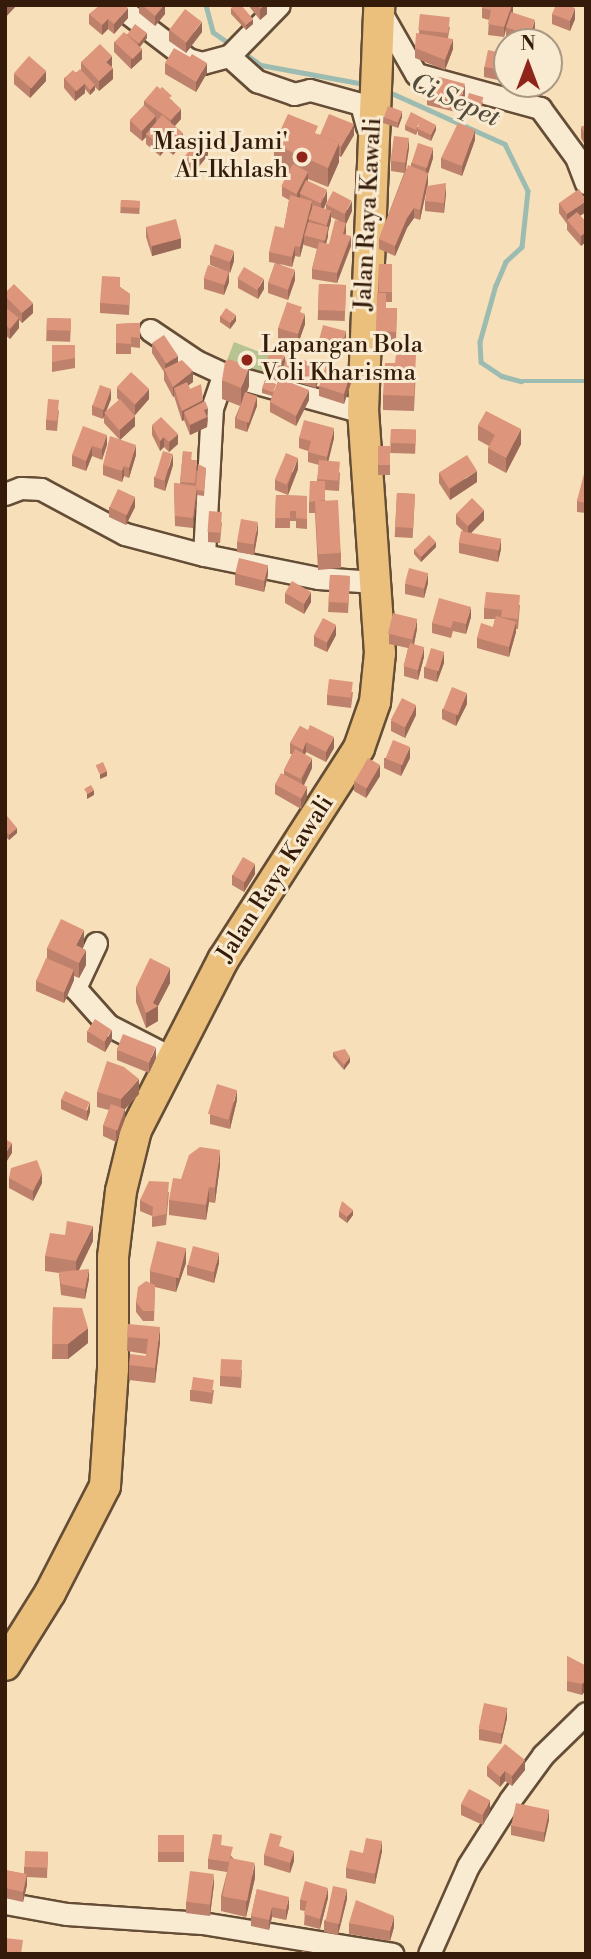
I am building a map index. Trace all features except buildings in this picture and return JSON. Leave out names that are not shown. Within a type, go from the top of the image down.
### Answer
[{"type":"highway","name":"Jalan Raya Kawali","points":[[5,1665],[50,1593],[105,1486],[113,1368],[113,1256],[121,1191],[136,1130],[170,1057],[248,918],[338,783],[368,729],[379,678],[363,412],[379,8]]},
{"type":"street","points":[[117,5],[188,59],[210,63],[234,51],[279,5]]},
{"type":"street","points":[[379,8],[415,74],[540,108],[576,157],[586,183]]},
{"type":"street","points":[[234,51],[257,80],[295,94],[310,90],[361,104],[365,123],[374,128]]},
{"type":"street","points":[[150,330],[195,361],[224,374],[363,412]]},
{"type":"street","points":[[204,555],[212,408],[224,374]]},
{"type":"street","points":[[5,494],[21,488],[41,489],[125,534],[204,555],[318,578],[374,582]]},
{"type":"street","points":[[96,943],[75,988],[108,1025],[170,1057]]},
{"type":"street","points":[[429,1954],[468,1866],[503,1811],[544,1755],[586,1713]]},
{"type":"street","points":[[5,1903],[67,1914],[202,1923],[393,1954]]},
{"type":"green space","name":"Lapangan Bola Voli Kharisma","points":[[234,342],[270,356],[261,379],[225,365]]},
{"type":"waterway","name":"Ci Sepet","points":[[206,5],[213,32],[233,46]]},
{"type":"waterway","name":"Ci Sepet","points":[[243,52],[261,65],[365,84]]},
{"type":"waterway","name":"Ci Sepet","points":[[387,91],[505,144],[528,191],[522,247],[506,262],[496,285],[480,342],[481,362],[502,376],[521,381],[586,381]]},
{"type":"place","name":"Masjid Jami' Al-Ikhlash","points":[[302,157]]},
{"type":"place","name":"Lapangan Bola Voli Kharisma","points":[[247,360]]}]
